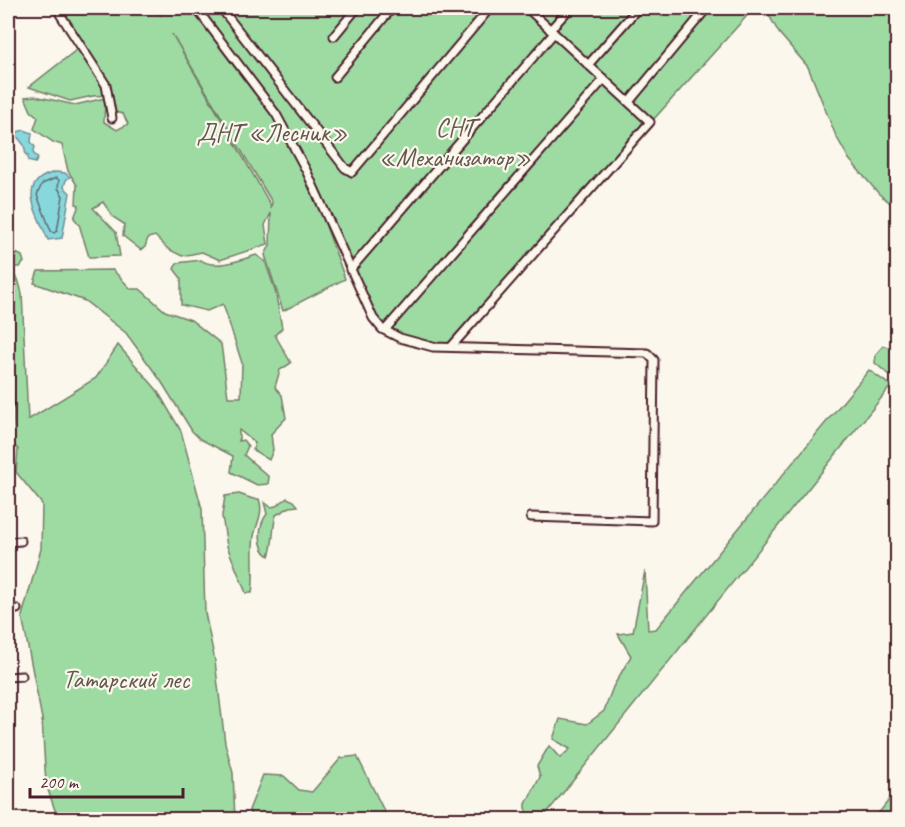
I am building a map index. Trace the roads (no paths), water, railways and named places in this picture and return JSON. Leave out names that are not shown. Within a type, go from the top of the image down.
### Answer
[{"type":"street","points":[[58,8],[106,85],[112,118]]},
{"type":"street","points":[[196,8],[276,114],[306,170],[373,318],[386,330],[417,344],[648,353],[654,360],[652,521],[531,517]]},
{"type":"street","points":[[221,8],[345,168],[352,172],[490,8]]},
{"type":"street","points":[[334,36],[357,8]]},
{"type":"street","points":[[335,77],[392,8]]},
{"type":"street","points":[[451,347],[650,122],[527,8]]},
{"type":"street","points":[[350,270],[570,8]]},
{"type":"street","points":[[588,65],[638,8]]},
{"type":"street","points":[[629,102],[707,8]]},
{"type":"street","points":[[386,330],[604,79]]},
{"type":"street","points":[[8,542],[21,541]]},
{"type":"street","points":[[8,610],[16,609]]},
{"type":"street","points":[[8,677],[22,676]]},
{"type":"water","points":[[24,130],[32,133],[31,142],[35,147],[33,153],[38,158],[35,163],[28,161],[24,145],[16,135],[17,132]]},
{"type":"water","points":[[56,172],[65,173],[70,177],[66,180],[64,187],[70,193],[62,238],[48,240],[32,200],[32,191],[43,176]]},
{"type":"park label","name":"ДНТ «Лесник»","points":[[272,132]]},
{"type":"park label","name":"СНТ «Механизатор»","points":[[455,142]]},
{"type":"park label","name":"Татарский лес","points":[[126,679]]}]
